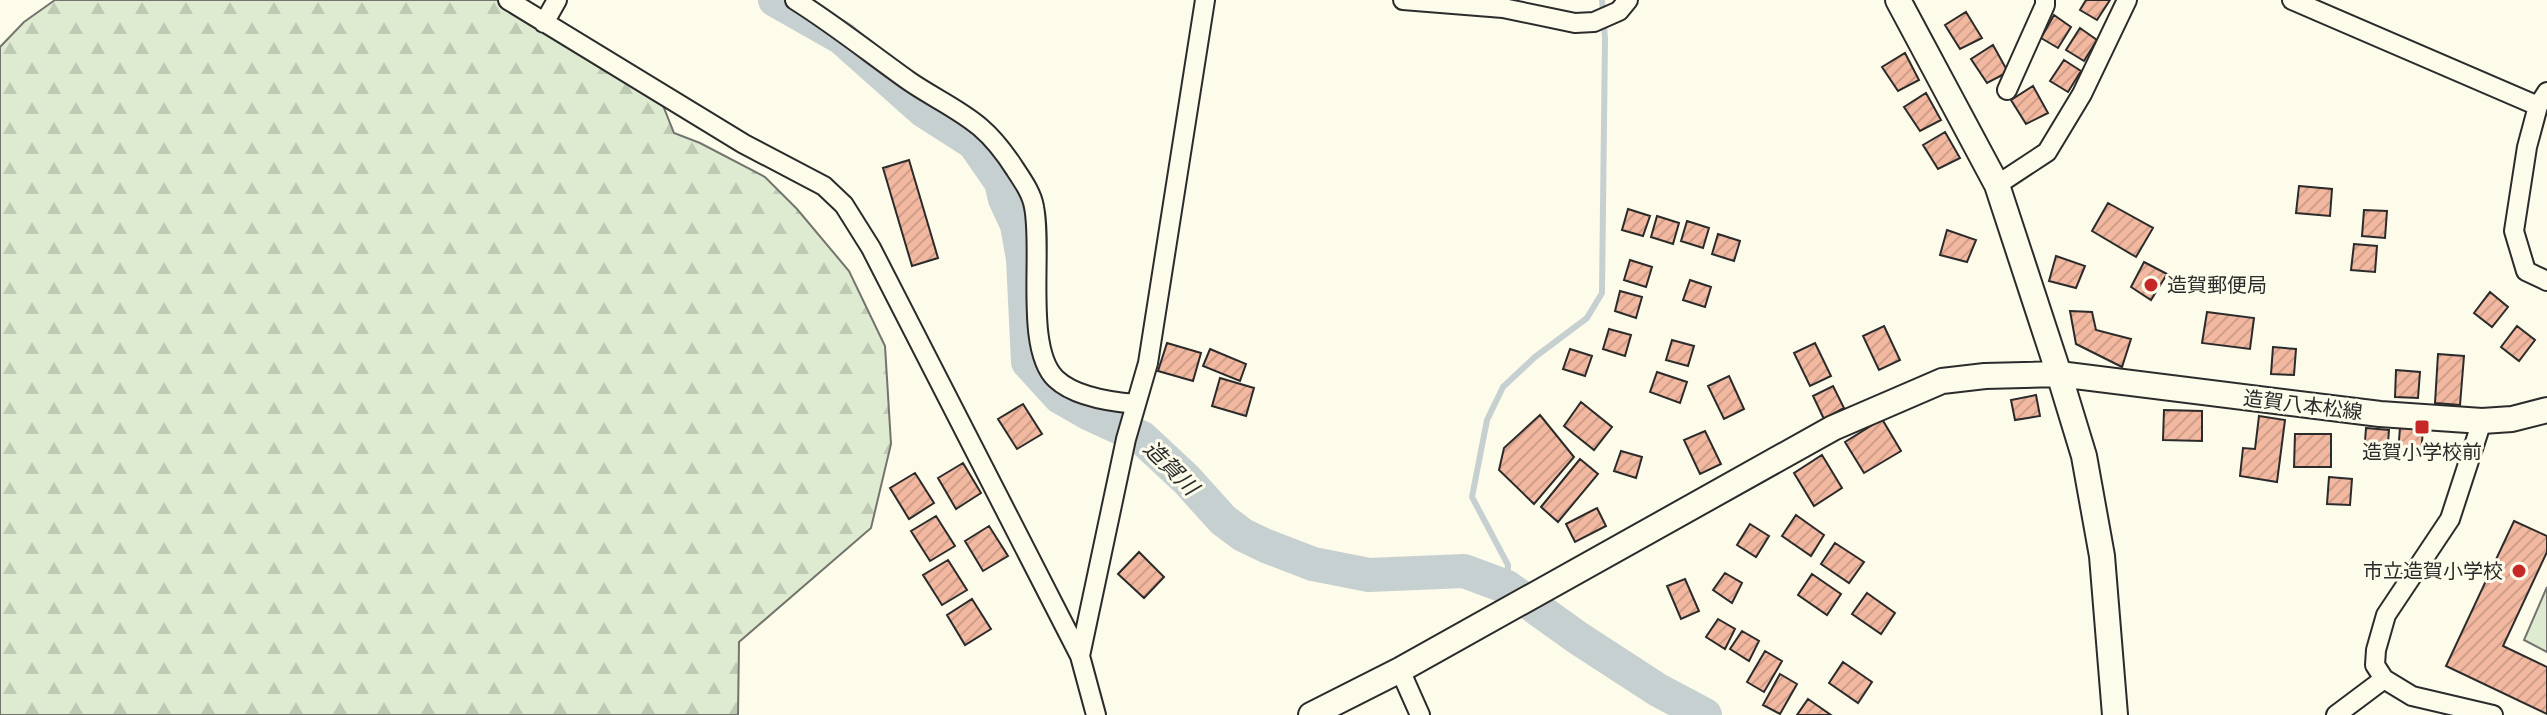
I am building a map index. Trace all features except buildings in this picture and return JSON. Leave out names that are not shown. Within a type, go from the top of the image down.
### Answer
[{"type":"main road","points":[[1898,0],[1997,185],[2084,456],[2102,556],[2115,712]]},
{"type":"main road","name":"造賀八本松線","points":[[1311,715],[1400,670],[1833,428],[1942,381],[1985,376],[2059,374],[2380,414],[2482,421],[2512,419],[2547,410]]},
{"type":"street","points":[[508,0],[744,144],[824,186],[844,205],[871,248],[1080,656],[1096,715]]},
{"type":"street","points":[[544,23],[557,0]]},
{"type":"street","points":[[795,0],[840,29],[910,82],[981,127],[997,146],[1014,167],[1034,203],[1041,357],[1056,379],[1082,394],[1111,401],[1134,412]]},
{"type":"street","points":[[1080,656],[1126,439],[1148,363],[1205,0]]},
{"type":"street","points":[[1403,0],[1503,8],[1575,23],[1594,22],[1623,6]]},
{"type":"street","points":[[2007,90],[2045,0]]},
{"type":"street","points":[[1997,185],[2047,152],[2082,94],[2127,0]]},
{"type":"street","points":[[2292,0],[2542,99],[2527,147],[2514,231],[2526,271],[2547,281]]},
{"type":"street","points":[[2482,421],[2450,519],[2386,615],[2375,665],[2384,679],[2412,696],[2493,715]]},
{"type":"street","points":[[1400,670],[1420,715]]},
{"type":"street","points":[[2336,715],[2384,679]]},
{"type":"green space","points":[[55,0],[508,0],[656,88],[674,133],[765,177],[797,209],[849,271],[885,346],[891,444],[871,528],[739,642],[738,715],[0,715],[0,47],[24,22]]},
{"type":"green space","points":[[2547,587],[2547,652],[2524,640]]},
{"type":"waterway","name":"造賀川","points":[[775,0],[842,38],[924,111],[974,143],[1001,182],[1017,225],[1023,259],[1028,362],[1060,397],[1142,438],[1187,480],[1223,520],[1243,535],[1313,564],[1369,575],[1464,571],[1507,587],[1658,690],[1705,715]]},
{"type":"waterway","points":[[1507,587],[1508,565],[1472,497],[1487,420],[1503,387],[1535,357],[1587,318],[1602,293],[1605,38],[1602,0]]},
{"type":"place","name":"造賀郵便局","points":[[2151,285]]},
{"type":"place","name":"造賀小学校前","points":[[2422,427]]},
{"type":"place","name":"市立造賀小学校","points":[[2519,571]]}]
